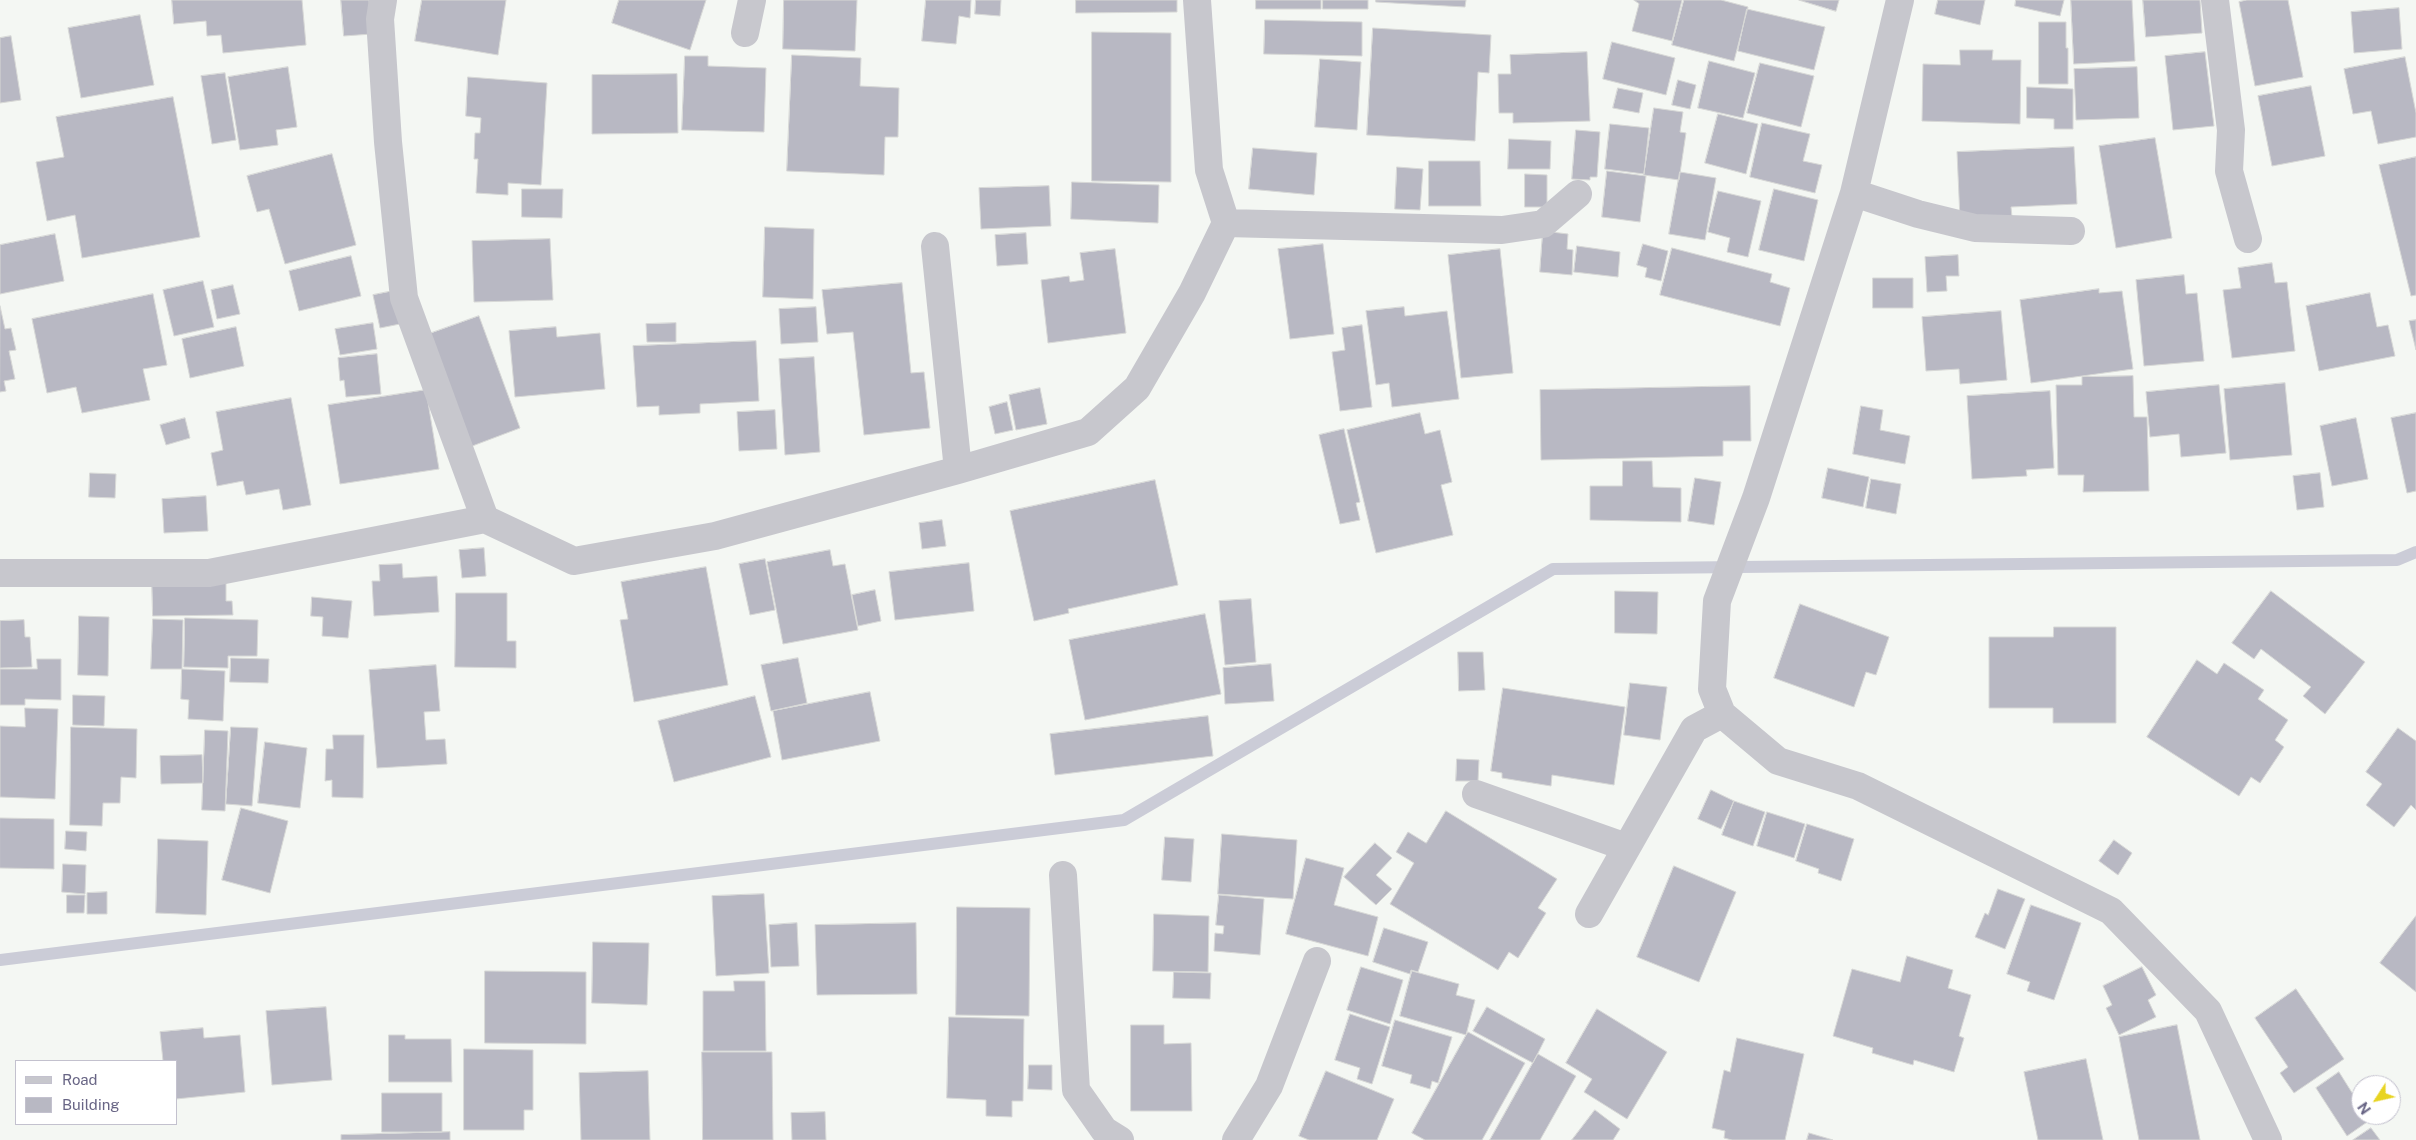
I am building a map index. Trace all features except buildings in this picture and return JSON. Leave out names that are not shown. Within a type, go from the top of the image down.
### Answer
[{"type":"street","points":[[383,0],[380,19],[388,142],[404,298],[485,520]]},
{"type":"street","points":[[745,33],[752,0]]},
{"type":"street","points":[[0,573],[209,573],[485,520],[574,561],[715,536],[958,470],[1088,432],[1137,388],[1192,293],[1226,222],[1209,170],[1197,0]]},
{"type":"street","points":[[1900,0],[1854,193],[1756,498],[1717,602],[1712,689],[1722,714],[1778,761],[1858,786],[2111,911],[2208,1011],[2268,1140]]},
{"type":"street","points":[[2215,0],[2231,130],[2229,171],[2248,239]]},
{"type":"street","points":[[1854,193],[1918,214],[1975,228],[2071,231]]},
{"type":"street","points":[[1226,222],[1502,230],[1542,224],[1578,194]]},
{"type":"street","points":[[935,246],[958,470]]},
{"type":"street","points":[[1589,914],[1694,729],[1722,714]]},
{"type":"street","points":[[1476,794],[1626,847]]},
{"type":"street","points":[[1063,875],[1076,1090],[1104,1130],[1120,1140]]},
{"type":"street","points":[[1236,1140],[1269,1086],[1317,961]]},
{"type":"waterway","points":[[0,960],[1124,820],[1553,569],[2397,560],[2416,552]]}]
